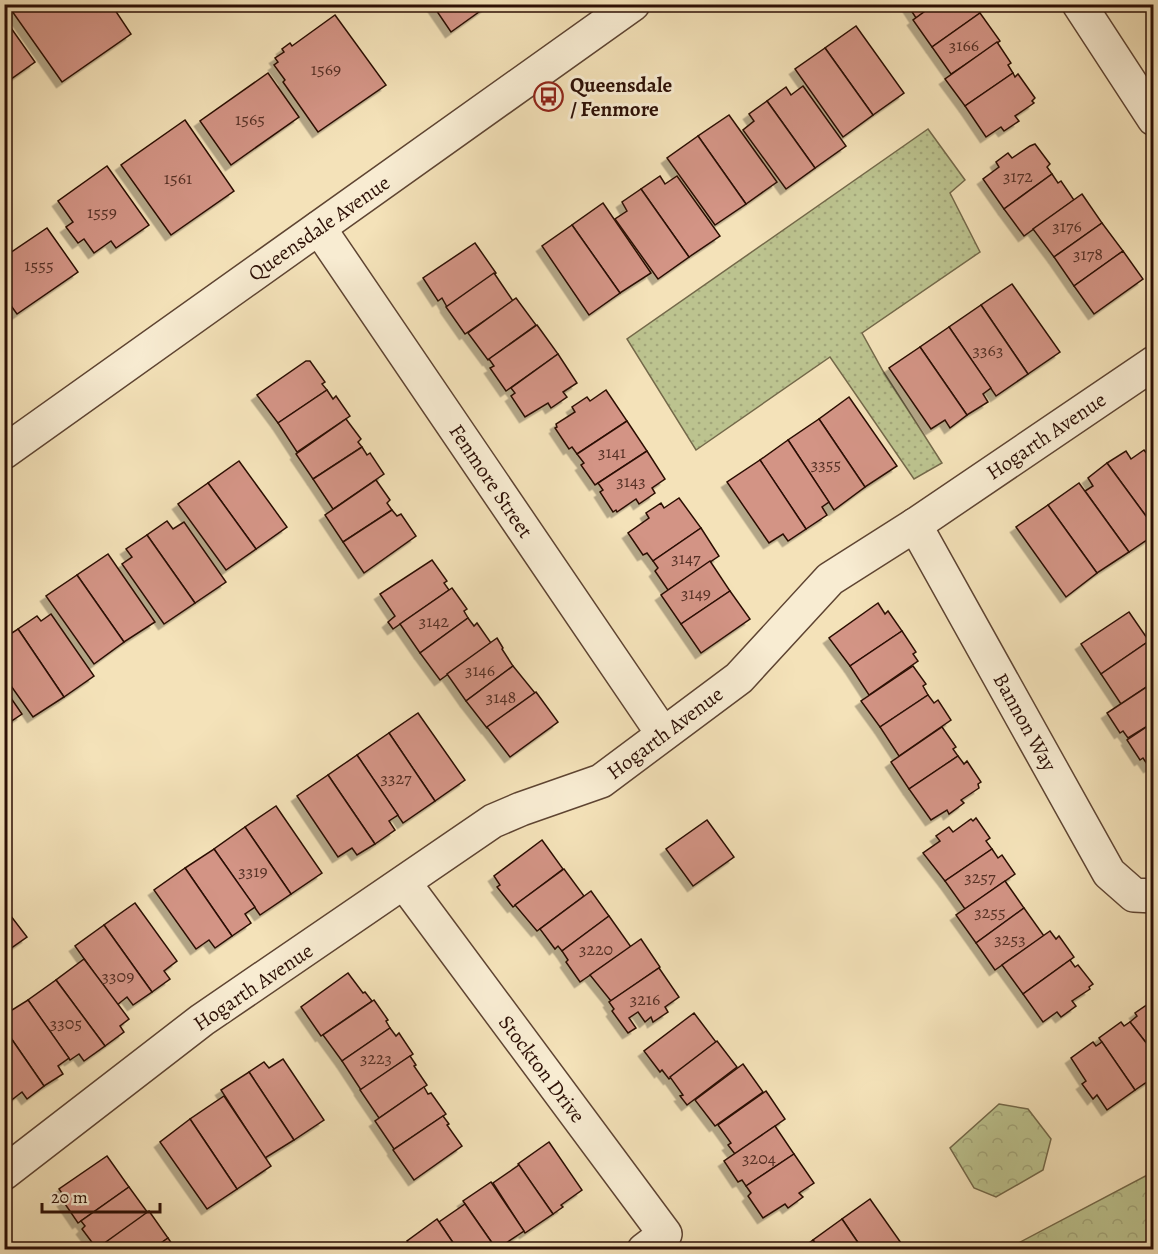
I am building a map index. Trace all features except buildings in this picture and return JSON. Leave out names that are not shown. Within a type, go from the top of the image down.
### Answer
[{"type":"street","points":[[1079,4],[1154,120]]},
{"type":"street","name":"Queensdale Avenue","points":[[4,452],[319,228],[621,8]]},
{"type":"street","name":"Fenmore Street","points":[[319,228],[663,734]]},
{"type":"street","name":"Hogarth Avenue","points":[[4,1173],[202,1020],[493,822],[521,809],[601,781],[739,678],[830,579],[915,525],[1154,363]]},
{"type":"street","name":"Bannon Way","points":[[915,525],[1109,873],[1134,895],[1154,896]]},
{"type":"street","name":"Stockton Drive","points":[[405,884],[664,1234],[644,1250]]},
{"type":"green space","points":[[928,129],[965,180],[950,193],[980,252],[862,333],[883,371],[942,463],[914,479],[830,357],[696,450],[627,339]]},
{"type":"green space","points":[[999,1104],[1028,1109],[1051,1139],[1043,1170],[996,1197],[974,1188],[950,1148]]},
{"type":"green space","points":[[1153,1172],[1153,1249],[1007,1249]]},
{"type":"place","name":"Queensdale / Fenmore","points":[[549,97]]}]
